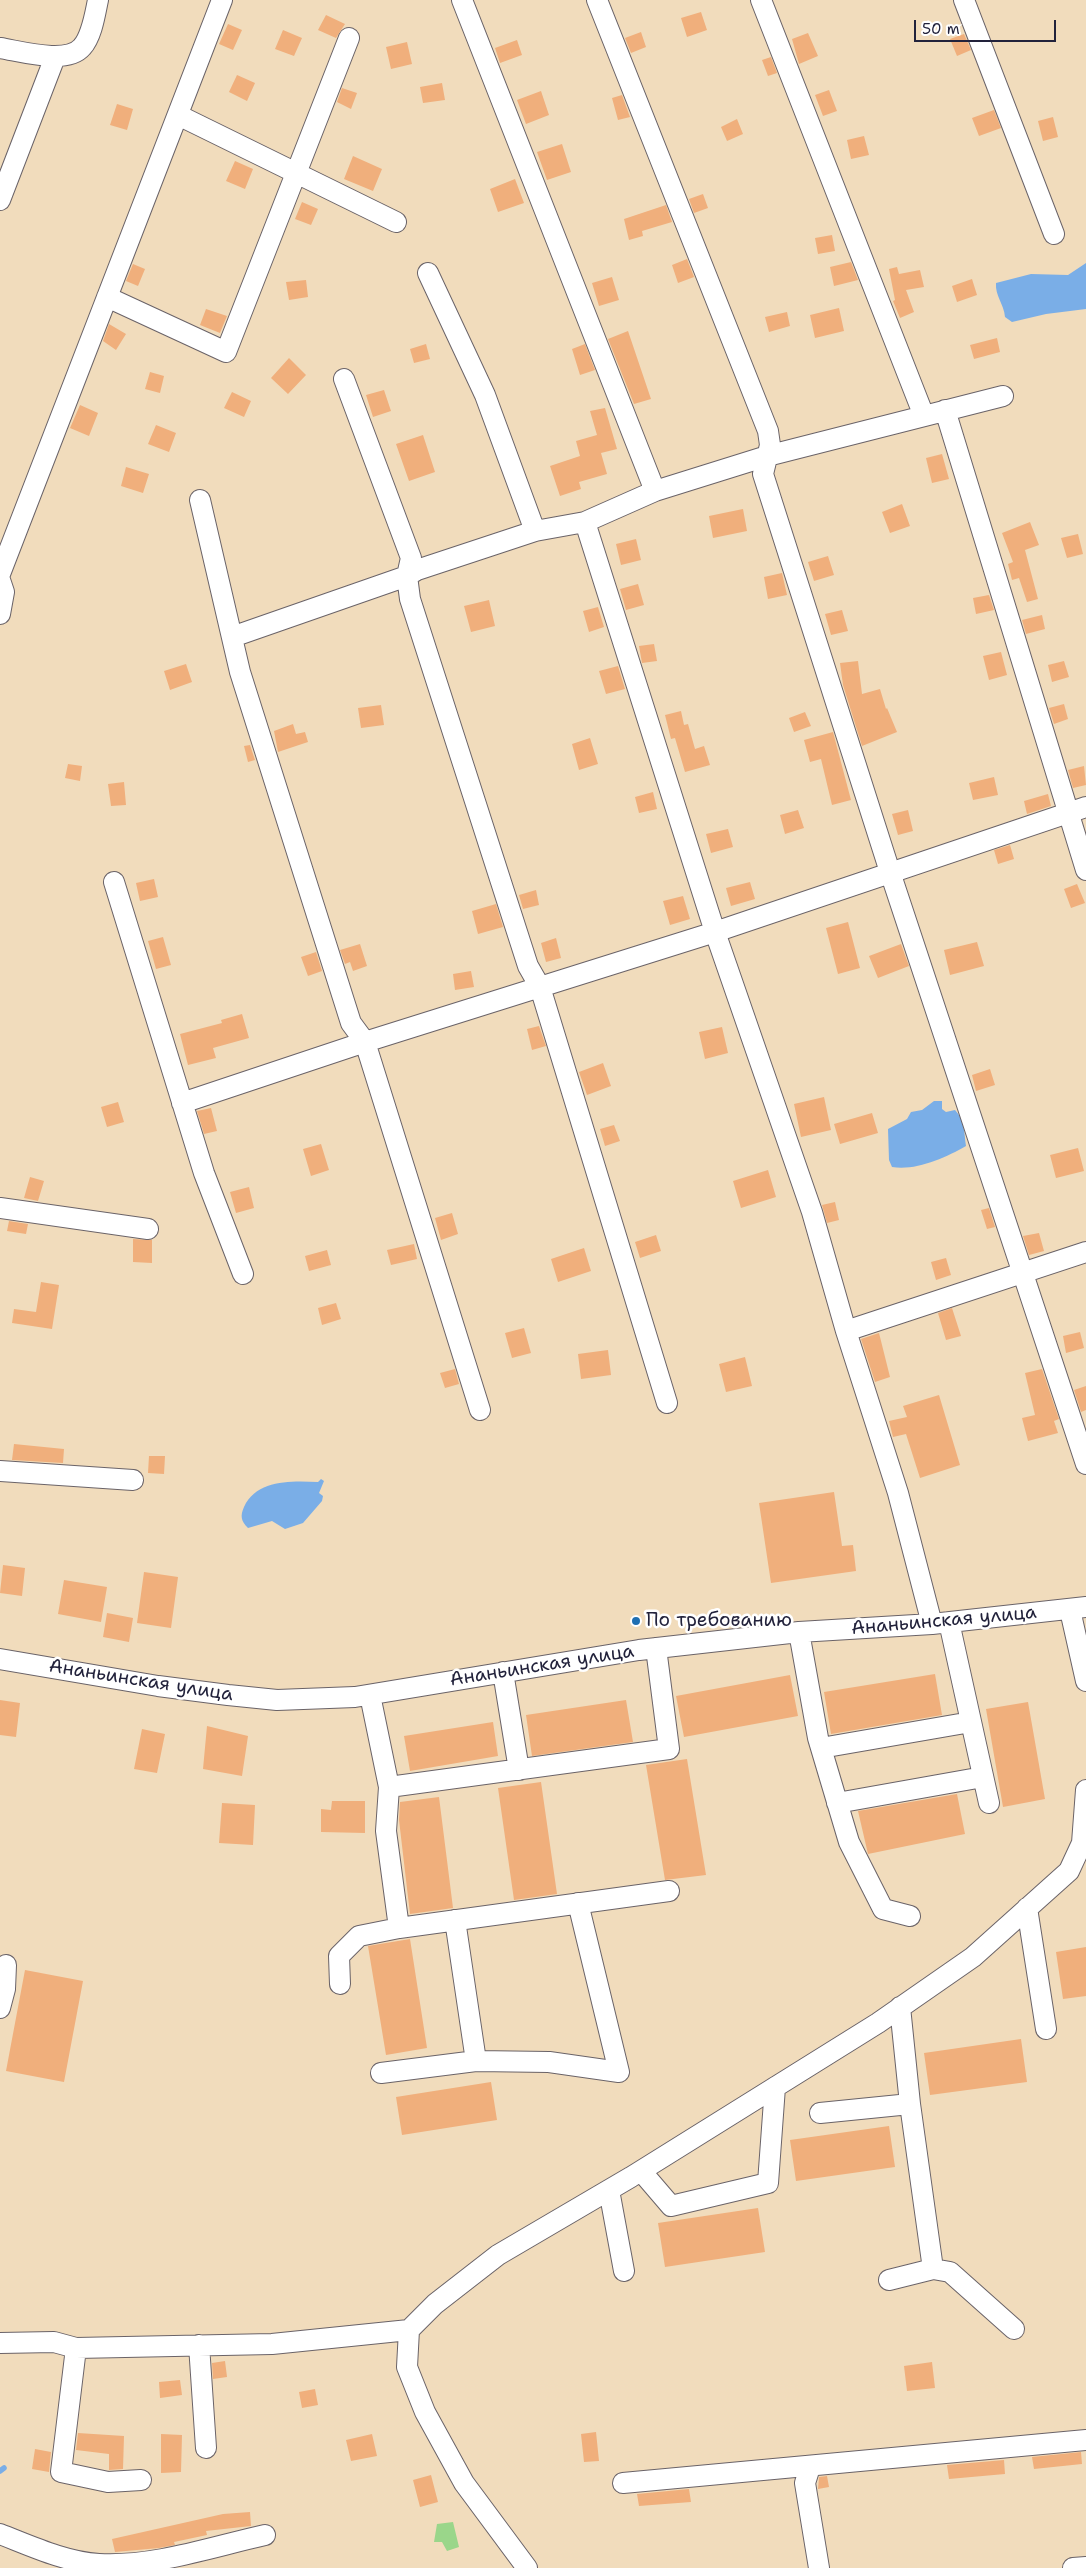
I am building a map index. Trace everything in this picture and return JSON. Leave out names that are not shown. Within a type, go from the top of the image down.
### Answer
[{"type":"street","points":[[0,48],[55,57],[70,55],[82,48],[90,31],[98,0]]},
{"type":"street","points":[[0,574],[222,0]]},
{"type":"street","points":[[462,0],[655,492]]},
{"type":"street","points":[[597,0],[768,431],[770,445],[763,474],[890,872],[1086,1464]]},
{"type":"street","points":[[762,0],[924,416]]},
{"type":"street","points":[[964,0],[1054,234]]},
{"type":"street","points":[[107,297],[226,352],[349,38]]},
{"type":"street","points":[[0,200],[55,57]]},
{"type":"street","points":[[178,115],[396,222]]},
{"type":"street","points":[[428,273],[484,394],[535,531]]},
{"type":"street","points":[[344,379],[411,558],[407,576],[410,598],[524,956],[540,987],[667,1403]]},
{"type":"street","points":[[232,637],[407,576],[416,570],[535,531],[584,522],[655,492],[768,456],[1003,396]]},
{"type":"street","points":[[945,410],[1077,810],[1086,870]]},
{"type":"street","points":[[200,500],[240,672],[351,1023],[365,1042],[480,1410]]},
{"type":"street","points":[[584,522],[715,932],[812,1212],[846,1331],[941,1623],[971,1722],[989,1803]]},
{"type":"street","points":[[0,580],[4,592],[0,614]]},
{"type":"street","points":[[182,1103],[365,1042],[715,932],[1077,810]]},
{"type":"street","points":[[114,882],[204,1173],[243,1274]]},
{"type":"street","points":[[0,1208],[148,1229]]},
{"type":"street","points":[[846,1331],[1022,1275],[1086,1252]]},
{"type":"street","points":[[0,1471],[132,1480]]},
{"type":"street","points":[[1078,1609],[1086,1681]]},
{"type":"street","name":"Ананьинская улица","points":[[0,1658],[158,1686],[277,1700],[370,1694],[656,1648],[799,1632],[941,1623],[1078,1609]]},
{"type":"street","points":[[799,1632],[821,1748],[849,1842],[883,1909],[910,1916]]},
{"type":"street","points":[[390,1787],[669,1749],[656,1648]]},
{"type":"street","points":[[503,1672],[519,1770]]},
{"type":"street","points":[[370,1694],[390,1787],[386,1831],[399,1928]]},
{"type":"street","points":[[821,1748],[971,1722]]},
{"type":"street","points":[[837,1803],[984,1777]]},
{"type":"street","points":[[0,2343],[54,2342],[76,2348],[272,2344],[409,2330],[435,2304],[498,2255],[641,2171],[776,2087],[900,2008],[973,1957],[1069,1871],[1082,1843],[1086,1790]]},
{"type":"street","points":[[340,1984],[339,1956],[358,1936],[399,1928],[669,1891]]},
{"type":"street","points":[[381,2073],[476,2061],[549,2062],[619,2072],[578,1903]]},
{"type":"street","points":[[1027,1908],[1046,2029]]},
{"type":"street","points":[[455,1920],[476,2061]]},
{"type":"street","points":[[0,2008],[5,1988],[6,1965]]},
{"type":"street","points":[[900,2008],[910,2104],[933,2270]]},
{"type":"street","points":[[641,2171],[671,2206],[768,2183],[776,2087]]},
{"type":"street","points":[[820,2113],[910,2104]]},
{"type":"street","points":[[609,2190],[624,2270]]},
{"type":"street","points":[[889,2280],[933,2270],[950,2272],[1014,2329]]},
{"type":"street","points":[[409,2330],[407,2367],[424,2412],[464,2483],[527,2568]]},
{"type":"street","points":[[199,2346],[206,2448]]},
{"type":"street","points":[[76,2348],[61,2472],[108,2482],[141,2480]]},
{"type":"street","points":[[623,2483],[1086,2440]]},
{"type":"street","points":[[810,2467],[805,2483],[820,2568]]},
{"type":"street","points":[[0,2534],[57,2556],[98,2564],[141,2563],[265,2535]]},
{"type":"street","points":[[1073,2568],[1086,2567]]},
{"type":"green space","points":[[453,2522],[459,2547],[447,2551],[442,2542],[434,2542],[437,2524]]},
{"type":"water","points":[[1086,263],[1086,309],[1046,314],[1012,322],[1005,317],[996,283],[1031,274],[1068,275]]},
{"type":"water","points":[[934,1101],[942,1101],[942,1109],[946,1112],[955,1110],[961,1118],[966,1146],[940,1159],[920,1165],[901,1168],[892,1167],[889,1160],[888,1129],[907,1119],[911,1112],[922,1110]]},
{"type":"water","points":[[321,1479],[324,1481],[319,1493],[323,1496],[322,1501],[303,1523],[285,1529],[272,1521],[248,1528],[244,1523],[242,1513],[244,1507],[257,1491],[276,1484],[318,1482]]},
{"type":"building","points":[[701,12],[707,30],[687,37],[681,18]]},
{"type":"building","points":[[326,15],[345,24],[336,38],[318,30]]},
{"type":"building","points":[[228,24],[242,30],[233,50],[219,44]]},
{"type":"building","points":[[283,30],[302,38],[294,56],[275,49]]},
{"type":"building","points":[[641,32],[646,47],[631,53],[625,38]]},
{"type":"building","points":[[808,33],[818,56],[799,64],[792,39]]},
{"type":"building","points":[[964,34],[971,50],[957,56],[950,39]]},
{"type":"building","points":[[517,40],[522,55],[500,63],[495,48]]},
{"type":"building","points":[[407,42],[412,64],[391,69],[386,47]]},
{"type":"building","points":[[771,57],[777,73],[768,76],[762,60]]},
{"type":"building","points":[[237,75],[255,83],[247,101],[229,92]]},
{"type":"building","points":[[442,83],[445,100],[423,103],[420,87]]},
{"type":"building","points":[[342,88],[357,93],[351,109],[337,102]]},
{"type":"building","points":[[829,90],[837,111],[823,116],[815,95]]},
{"type":"building","points":[[541,91],[549,115],[526,124],[517,100]]},
{"type":"building","points":[[622,95],[630,117],[618,120],[612,98]]},
{"type":"building","points":[[117,104],[133,109],[127,130],[110,125]]},
{"type":"building","points":[[994,110],[1001,128],[979,136],[972,118]]},
{"type":"building","points":[[1053,117],[1058,137],[1043,141],[1038,121]]},
{"type":"building","points":[[737,119],[743,134],[727,141],[721,127]]},
{"type":"building","points":[[864,136],[869,155],[851,159],[847,140]]},
{"type":"building","points":[[562,144],[571,172],[547,180],[537,152]]},
{"type":"building","points":[[353,156],[382,169],[373,191],[344,179]]},
{"type":"building","points":[[235,161],[253,169],[245,189],[226,181]]},
{"type":"building","points":[[515,179],[524,203],[498,212],[490,189]]},
{"type":"building","points":[[703,194],[708,208],[694,213],[689,199]]},
{"type":"building","points":[[302,202],[318,209],[311,225],[295,219]]},
{"type":"building","points":[[666,205],[672,222],[642,231],[643,236],[629,240],[624,219]]},
{"type":"building","points":[[832,235],[835,251],[818,254],[815,238]]},
{"type":"building","points":[[687,259],[694,277],[678,283],[672,265]]},
{"type":"building","points":[[851,262],[858,280],[834,286],[830,267]]},
{"type":"building","points":[[133,264],[145,269],[138,286],[126,281]]},
{"type":"building","points":[[897,267],[899,274],[920,270],[924,287],[906,290],[914,312],[900,318],[893,301],[895,300],[889,269]]},
{"type":"building","points":[[612,277],[619,300],[599,306],[592,283]]},
{"type":"building","points":[[972,279],[977,295],[957,302],[952,286]]},
{"type":"building","points":[[306,280],[308,297],[289,300],[286,282]]},
{"type":"building","points":[[839,308],[844,331],[815,338],[810,315]]},
{"type":"building","points":[[206,309],[227,316],[220,333],[200,325]]},
{"type":"building","points":[[787,312],[790,326],[769,332],[765,317]]},
{"type":"building","points":[[109,324],[126,334],[116,350],[103,341]]},
{"type":"building","points":[[628,331],[651,399],[634,404],[608,339]]},
{"type":"building","points":[[997,338],[1000,352],[974,359],[970,345]]},
{"type":"building","points":[[426,344],[430,359],[414,363],[410,349]]},
{"type":"building","points":[[585,344],[595,370],[580,375],[572,349]]},
{"type":"building","points":[[289,358],[306,375],[288,394],[271,378]]},
{"type":"building","points":[[150,372],[164,376],[160,393],[145,389]]},
{"type":"building","points":[[384,390],[391,411],[373,417],[366,395]]},
{"type":"building","points":[[232,392],[251,401],[244,417],[224,408]]},
{"type":"building","points":[[80,405],[98,413],[89,436],[70,428]]},
{"type":"building","points":[[605,408],[617,449],[601,453],[607,474],[579,482],[581,489],[560,496],[550,466],[580,456],[576,441],[597,435],[590,411]]},
{"type":"building","points":[[156,425],[176,433],[169,452],[148,444]]},
{"type":"building","points":[[423,435],[435,472],[409,481],[396,444]]},
{"type":"building","points":[[942,454],[949,479],[932,483],[926,458]]},
{"type":"building","points":[[126,467],[149,474],[143,493],[121,486]]},
{"type":"building","points":[[902,504],[910,526],[890,533],[882,512]]},
{"type":"building","points":[[743,509],[747,531],[713,538],[709,516]]},
{"type":"building","points":[[1030,522],[1039,545],[1025,550],[1038,599],[1027,602],[1019,578],[1012,580],[1008,564],[1013,562],[1002,533]]},
{"type":"building","points":[[1078,534],[1083,554],[1067,558],[1061,538]]},
{"type":"building","points":[[636,539],[641,560],[621,565],[616,544]]},
{"type":"building","points":[[828,556],[834,575],[814,581],[808,562]]},
{"type":"building","points":[[782,573],[787,595],[768,599],[764,577]]},
{"type":"building","points":[[638,584],[644,605],[626,610],[620,589]]},
{"type":"building","points":[[989,595],[994,610],[976,614],[973,598]]},
{"type":"building","points":[[489,600],[495,626],[471,632],[464,606]]},
{"type":"building","points":[[598,607],[604,627],[589,632],[583,611]]},
{"type":"building","points":[[842,610],[848,631],[831,635],[825,614]]},
{"type":"building","points":[[1042,615],[1045,629],[1026,634],[1022,620]]},
{"type":"building","points":[[654,644],[657,661],[642,663],[639,646]]},
{"type":"building","points":[[1001,652],[1007,675],[989,680],[983,656]]},
{"type":"building","points":[[858,661],[862,694],[880,689],[886,709],[897,732],[862,746],[843,685],[840,663]]},
{"type":"building","points":[[1064,661],[1069,677],[1052,682],[1048,665]]},
{"type":"building","points":[[186,664],[192,682],[170,690],[164,671]]},
{"type":"building","points":[[618,666],[625,689],[606,694],[599,671]]},
{"type":"building","points":[[1064,704],[1068,719],[1054,724],[1049,708]]},
{"type":"building","points":[[381,705],[384,725],[361,728],[358,708]]},
{"type":"building","points":[[681,711],[684,725],[688,724],[695,749],[704,746],[710,765],[685,772],[675,738],[671,739],[665,715]]},
{"type":"building","points":[[805,712],[811,726],[794,732],[789,718]]},
{"type":"building","points":[[293,724],[296,734],[305,732],[308,742],[278,752],[274,731]]},
{"type":"building","points":[[833,732],[851,800],[832,805],[821,759],[810,762],[804,740]]},
{"type":"building","points":[[590,738],[598,764],[579,770],[572,744]]},
{"type":"building","points":[[250,745],[255,760],[248,762],[244,746]]},
{"type":"building","points":[[68,764],[82,766],[80,781],[65,778]]},
{"type":"building","points":[[1084,766],[1086,785],[1073,788],[1068,770]]},
{"type":"building","points":[[994,777],[998,795],[973,800],[969,783]]},
{"type":"building","points":[[124,782],[126,805],[111,806],[108,784]]},
{"type":"building","points":[[653,792],[657,809],[639,813],[635,797]]},
{"type":"building","points":[[1048,794],[1051,806],[1027,814],[1024,801]]},
{"type":"building","points":[[798,810],[804,828],[785,834],[780,815]]},
{"type":"building","points":[[908,810],[913,831],[898,835],[892,814]]},
{"type":"building","points":[[728,829],[733,847],[711,853],[706,834]]},
{"type":"building","points":[[1010,845],[1014,859],[998,864],[994,850]]},
{"type":"building","points":[[154,879],[158,897],[140,901],[136,883]]},
{"type":"building","points":[[750,882],[755,899],[731,906],[726,888]]},
{"type":"building","points":[[1077,884],[1085,903],[1071,908],[1064,889]]},
{"type":"building","points":[[536,890],[539,905],[523,909],[519,895]]},
{"type":"building","points":[[683,896],[690,919],[670,925],[663,901]]},
{"type":"building","points":[[496,904],[503,927],[478,934],[472,911]]},
{"type":"building","points":[[848,922],[860,968],[838,974],[826,928]]},
{"type":"building","points":[[163,937],[171,965],[156,969],[148,941]]},
{"type":"building","points":[[556,938],[561,958],[546,962],[541,943]]},
{"type":"building","points":[[977,942],[984,966],[950,975],[944,950]]},
{"type":"building","points":[[360,944],[367,966],[353,971],[350,962],[345,964],[340,950]]},
{"type":"building","points":[[901,944],[909,966],[878,978],[869,956]]},
{"type":"building","points":[[316,952],[322,971],[308,976],[301,957]]},
{"type":"building","points":[[471,971],[474,987],[455,990],[453,974]]},
{"type":"building","points":[[242,1014],[249,1038],[213,1048],[216,1058],[188,1065],[180,1034],[222,1023],[221,1020]]},
{"type":"building","points":[[539,1026],[546,1046],[532,1050],[527,1029]]},
{"type":"building","points":[[722,1027],[728,1053],[705,1059],[699,1032]]},
{"type":"building","points":[[603,1063],[611,1086],[587,1095],[579,1072]]},
{"type":"building","points":[[990,1069],[995,1085],[976,1091],[972,1075]]},
{"type":"building","points":[[824,1097],[831,1130],[801,1137],[794,1104]]},
{"type":"building","points":[[118,1102],[124,1122],[107,1127],[101,1107]]},
{"type":"building","points":[[211,1108],[217,1131],[204,1134],[197,1111]]},
{"type":"building","points":[[872,1113],[878,1133],[840,1144],[834,1124]]},
{"type":"building","points":[[614,1125],[620,1141],[605,1146],[600,1129]]},
{"type":"building","points":[[321,1144],[329,1170],[311,1176],[303,1149]]},
{"type":"building","points":[[1078,1148],[1084,1171],[1056,1178],[1050,1155]]},
{"type":"building","points":[[768,1170],[776,1197],[741,1208],[733,1181]]},
{"type":"building","points":[[30,1177],[44,1181],[38,1201],[24,1198]]},
{"type":"building","points":[[249,1187],[254,1208],[236,1213],[230,1192]]},
{"type":"building","points":[[835,1202],[839,1220],[827,1223],[822,1205]]},
{"type":"building","points":[[989,1208],[995,1227],[987,1229],[981,1210]]},
{"type":"building","points":[[452,1213],[458,1234],[441,1240],[435,1218]]},
{"type":"building","points":[[9,1221],[28,1224],[26,1234],[7,1231]]},
{"type":"building","points":[[1039,1233],[1044,1251],[1029,1255],[1023,1236]]},
{"type":"building","points":[[656,1235],[661,1251],[640,1258],[635,1242]]},
{"type":"building","points":[[133,1239],[152,1240],[152,1263],[133,1262]]},
{"type":"building","points":[[414,1244],[417,1259],[391,1265],[387,1250]]},
{"type":"building","points":[[584,1248],[591,1271],[558,1282],[551,1259]]},
{"type":"building","points":[[327,1250],[331,1265],[309,1271],[305,1256]]},
{"type":"building","points":[[946,1258],[951,1275],[936,1280],[931,1262]]},
{"type":"building","points":[[41,1282],[59,1285],[52,1329],[12,1323],[14,1309],[36,1312]]},
{"type":"building","points":[[336,1303],[341,1319],[322,1325],[318,1308]]},
{"type":"building","points":[[952,1308],[961,1336],[946,1340],[938,1313]]},
{"type":"building","points":[[524,1328],[531,1353],[512,1358],[505,1333]]},
{"type":"building","points":[[1080,1332],[1084,1348],[1066,1353],[1063,1336]]},
{"type":"building","points":[[879,1333],[890,1377],[875,1382],[861,1339]]},
{"type":"building","points":[[608,1350],[611,1375],[581,1379],[578,1354]]},
{"type":"building","points":[[745,1357],[752,1386],[726,1392],[719,1364]]},
{"type":"building","points":[[455,1369],[459,1384],[445,1388],[440,1373]]},
{"type":"building","points":[[1042,1369],[1059,1419],[1054,1421],[1058,1433],[1028,1441],[1022,1418],[1035,1415],[1025,1373]]},
{"type":"building","points":[[1086,1386],[1086,1410],[1081,1412],[1074,1390]]},
{"type":"building","points":[[939,1395],[960,1465],[920,1478],[906,1434],[893,1437],[889,1421],[907,1417],[903,1406]]},
{"type":"building","points":[[14,1444],[64,1449],[63,1463],[12,1460]]},
{"type":"building","points":[[149,1456],[165,1456],[164,1474],[148,1473]]},
{"type":"building","points":[[834,1492],[842,1546],[853,1545],[856,1571],[771,1583],[759,1503]]},
{"type":"building","points":[[3,1565],[25,1568],[22,1596],[0,1593]]},
{"type":"building","points":[[144,1572],[178,1577],[171,1628],[137,1623]]},
{"type":"building","points":[[64,1580],[107,1587],[101,1622],[58,1614]]},
{"type":"building","points":[[107,1613],[133,1618],[129,1642],[103,1637]]},
{"type":"building","points":[[935,1674],[942,1715],[831,1734],[824,1692]]},
{"type":"building","points":[[790,1675],[798,1716],[684,1737],[676,1696]]},
{"type":"building","points":[[0,1700],[20,1703],[16,1737],[0,1735]]},
{"type":"building","points":[[626,1700],[633,1742],[532,1756],[526,1715]]},
{"type":"building","points":[[1028,1702],[1045,1799],[1003,1807],[986,1709]]},
{"type":"building","points":[[493,1722],[498,1756],[410,1771],[404,1736]]},
{"type":"building","points":[[207,1726],[248,1736],[242,1776],[203,1769]]},
{"type":"building","points":[[142,1729],[165,1734],[157,1773],[134,1769]]},
{"type":"building","points":[[687,1759],[706,1875],[665,1880],[646,1765]]},
{"type":"building","points":[[541,1782],[557,1894],[514,1900],[498,1788]]},
{"type":"building","points":[[957,1794],[965,1834],[868,1854],[858,1811]]},
{"type":"building","points":[[439,1797],[453,1908],[410,1914],[399,1820],[400,1802]]},
{"type":"building","points":[[332,1801],[365,1801],[365,1833],[321,1832],[321,1809],[331,1810]]},
{"type":"building","points":[[222,1803],[255,1805],[253,1845],[219,1843]]},
{"type":"building","points":[[410,1939],[427,2048],[386,2055],[368,1946]]},
{"type":"building","points":[[1086,1947],[1086,1996],[1063,1999],[1056,1952]]},
{"type":"building","points":[[25,1970],[83,1981],[64,2082],[6,2071]]},
{"type":"building","points":[[1021,2039],[1027,2082],[930,2095],[924,2053]]},
{"type":"building","points":[[491,2082],[497,2120],[402,2135],[396,2097]]},
{"type":"building","points":[[889,2126],[895,2167],[796,2181],[790,2140]]},
{"type":"building","points":[[758,2208],[765,2252],[665,2267],[658,2223]]},
{"type":"building","points":[[225,2361],[227,2377],[213,2379],[212,2363]]},
{"type":"building","points":[[932,2362],[935,2388],[907,2391],[904,2366]]},
{"type":"building","points":[[180,2380],[182,2395],[160,2398],[159,2382]]},
{"type":"building","points":[[315,2389],[318,2405],[302,2408],[299,2392]]},
{"type":"building","points":[[596,2432],[599,2461],[584,2462],[581,2434]]},
{"type":"building","points":[[78,2433],[124,2436],[123,2469],[109,2470],[109,2454],[76,2450]]},
{"type":"building","points":[[161,2434],[182,2435],[181,2472],[161,2473]]},
{"type":"building","points":[[372,2434],[377,2456],[351,2461],[346,2440]]},
{"type":"building","points":[[35,2449],[51,2452],[49,2472],[32,2469]]},
{"type":"building","points":[[1081,2452],[1082,2464],[1034,2469],[1032,2457]]},
{"type":"building","points":[[1004,2460],[1005,2474],[949,2479],[947,2465]]},
{"type":"building","points":[[431,2475],[438,2502],[420,2507],[413,2480]]},
{"type":"building","points":[[827,2476],[829,2487],[818,2489],[819,2477]]},
{"type":"building","points":[[689,2489],[691,2502],[639,2506],[637,2494]]},
{"type":"building","points":[[250,2512],[251,2526],[206,2531],[207,2535],[174,2542],[175,2545],[115,2552],[112,2539],[223,2514]]},
{"type":"waterway","points":[[0,2471],[4,2468]]},
{"type":"place","name":"По требованию","points":[[636,1621]]}]
